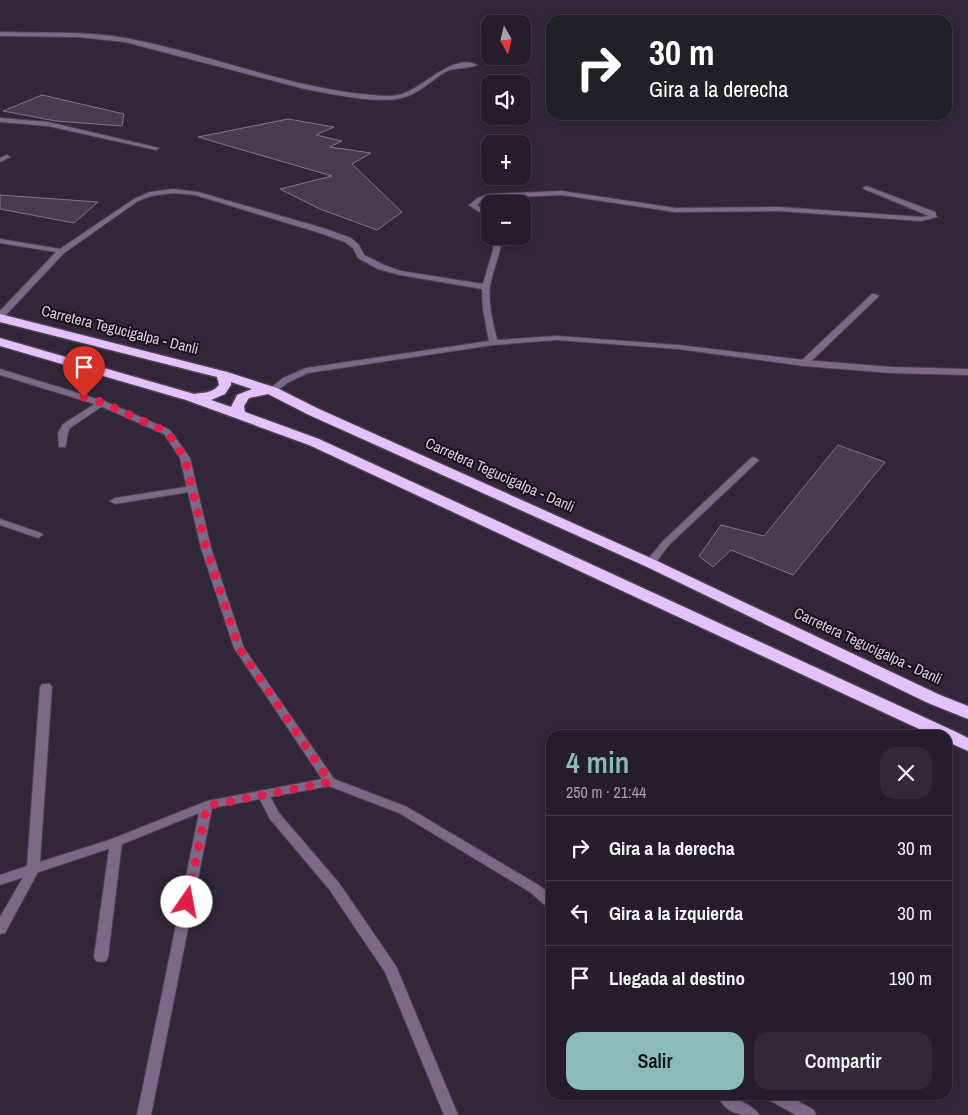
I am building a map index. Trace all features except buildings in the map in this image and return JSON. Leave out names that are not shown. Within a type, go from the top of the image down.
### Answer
[{"type":"highway","name":"Carretera Tegucigalpa - Danli","points":[[0,317],[223,375],[272,391],[314,412],[650,563],[968,713]]},
{"type":"highway","points":[[0,342],[191,397],[314,442],[936,730]]},
{"type":"highway","points":[[191,397],[202,398],[218,394],[225,385],[223,375]]},
{"type":"highway","points":[[238,415],[237,406],[242,397],[259,391],[272,391]]},
{"type":"highway","points":[[952,737],[968,745]]},
{"type":"street","points":[[0,34],[96,36],[124,40],[203,58],[279,80],[365,96],[392,97],[409,94],[449,67],[464,64],[474,65]]},
{"type":"street","points":[[0,120],[48,124],[156,148]]},
{"type":"street","points":[[0,160],[7,157]]},
{"type":"street","points":[[499,195],[562,193],[675,210],[779,209],[920,219],[933,217],[932,214],[866,188]]},
{"type":"street","points":[[0,317],[61,250],[136,200],[159,192],[196,193],[320,230],[348,240],[356,247],[361,256],[381,267],[400,273],[486,287]]},
{"type":"street","points":[[481,200],[473,205],[481,211]]},
{"type":"street","points":[[0,241],[61,250]]},
{"type":"street","points":[[492,343],[485,299],[486,287],[495,260],[497,245]]},
{"type":"street","points":[[804,363],[875,296]]},
{"type":"street","points":[[272,391],[286,380],[306,371],[492,343],[557,338],[678,347],[804,363],[891,370],[968,372]]},
{"type":"street","points":[[0,372],[101,402],[167,432],[185,458],[206,548],[239,648],[330,782]]},
{"type":"street","points":[[62,446],[62,433],[66,426],[101,402]]},
{"type":"street","points":[[650,563],[666,543],[754,460]]},
{"type":"street","points":[[114,501],[192,489]]},
{"type":"street","points":[[0,522],[38,535]]},
{"type":"street","points":[[0,929],[33,870],[46,687]]},
{"type":"street","points":[[0,880],[116,842],[207,806],[330,782],[403,810],[535,889],[546,898]]},
{"type":"street","points":[[263,794],[274,816],[334,886],[391,970],[451,1114]]},
{"type":"street","points":[[144,1115],[207,806]]},
{"type":"street","points":[[101,957],[116,842]]},
{"type":"street","points":[[729,1100],[734,1106],[752,1115]]},
{"type":"street","points":[[783,1100],[809,1115]]},
{"type":"route","points":[[84,397],[101,402],[167,432],[185,458],[206,548],[239,648],[330,782],[207,806],[187,902]]}]
